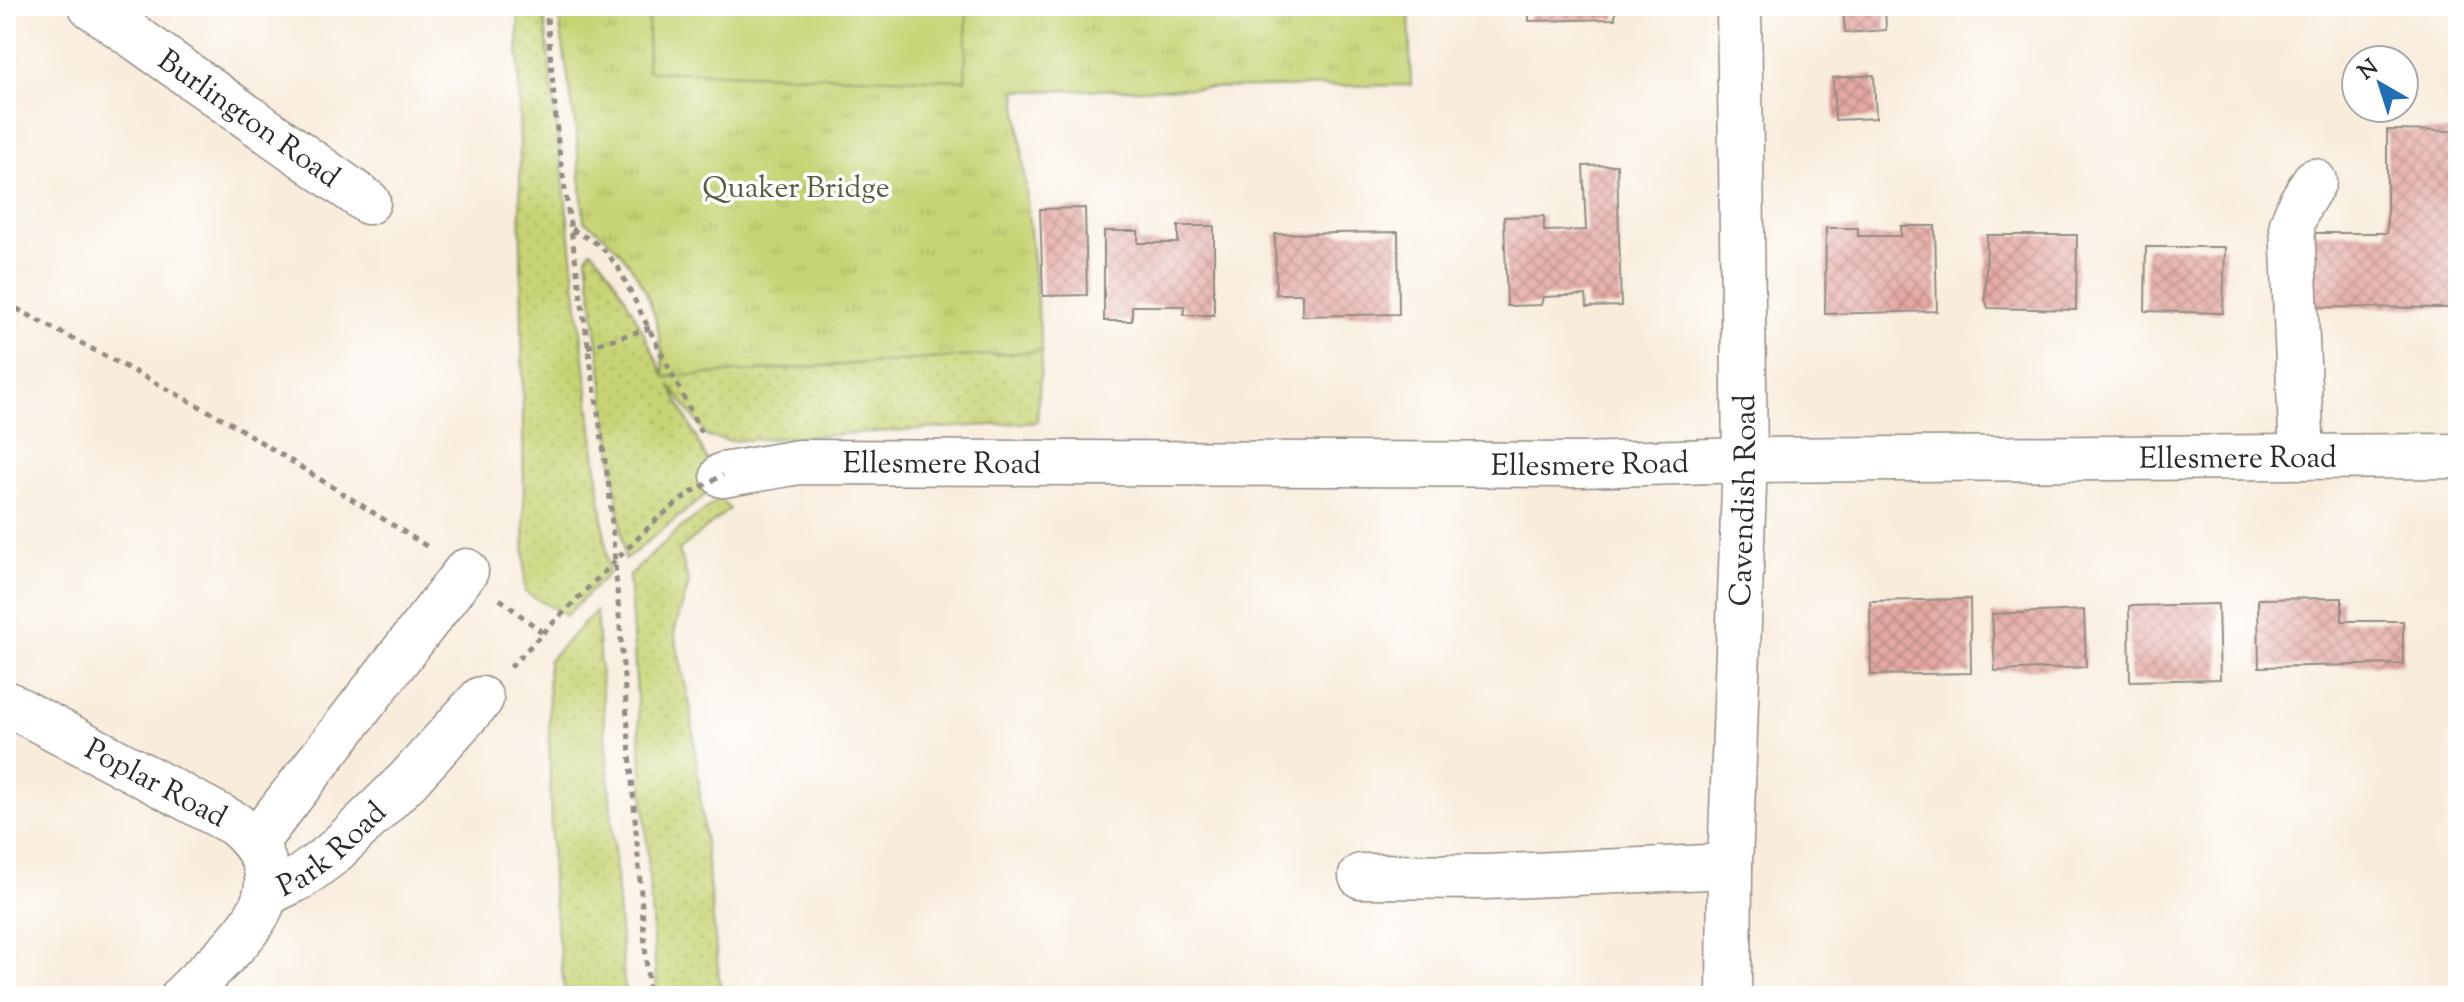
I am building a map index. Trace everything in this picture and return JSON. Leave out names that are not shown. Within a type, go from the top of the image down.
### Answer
[{"type":"street","name":"Burlington Road","points":[[91,6],[368,202]]},
{"type":"street","name":"Cavendish Road","points":[[1729,996],[1730,866],[1745,460],[1739,6]]},
{"type":"street","points":[[2302,457],[2292,224],[2314,181]]},
{"type":"street","name":"Ellesmere Road","points":[[716,462],[1580,465],[1745,460],[2458,456]]},
{"type":"street","points":[[255,843],[466,571]]},
{"type":"street","name":"Park Road","points":[[183,996],[249,928],[264,905],[266,894],[301,877],[332,854],[408,780],[481,699]]},
{"type":"street","name":"Poplar Road","points":[[6,703],[235,824],[255,843],[266,865],[266,894]]},
{"type":"street","points":[[1361,876],[1486,877],[1730,866]]},
{"type":"path","points":[[546,6],[558,142],[609,487],[649,996]]},
{"type":"path","points":[[6,303],[229,422],[466,571],[543,633],[656,520],[690,493],[716,462],[631,287],[609,254],[572,229]]},
{"type":"path","points":[[587,347],[650,328]]},
{"type":"green space","points":[[518,6],[543,6],[609,573],[566,616],[525,592]]},
{"type":"green space","name":"Quaker Bridge","points":[[557,6],[1409,6],[1411,85],[1016,91],[1042,351],[665,377],[658,328],[638,277],[620,251],[584,221],[576,130]]},
{"type":"green space","points":[[649,6],[967,6],[965,80],[647,71]]},
{"type":"green space","points":[[591,250],[621,290],[665,377],[1042,351],[1037,422],[731,441],[708,437],[670,385],[719,484],[625,560],[587,257]]},
{"type":"green space","points":[[719,499],[730,509],[679,550],[689,583],[674,632],[691,710],[721,996],[657,996],[629,576],[677,531]]},
{"type":"green space","points":[[596,611],[625,996],[565,996],[552,885],[548,661]]},
{"type":"building","points":[[1529,6],[1615,6],[1615,19],[1529,21]]},
{"type":"building","points":[[1843,6],[1885,6],[1886,30],[1845,33]]},
{"type":"building","points":[[1874,75],[1876,118],[1835,120],[1833,78]]},
{"type":"building","points":[[2387,130],[2453,131],[2453,231],[2458,231],[2458,308],[2307,307],[2307,233],[2387,233]]},
{"type":"building","points":[[1617,165],[1621,306],[1587,307],[1586,295],[1543,297],[1541,305],[1507,306],[1504,217],[1544,216],[1544,231],[1586,230],[1583,166]]},
{"type":"building","points":[[1085,208],[1087,295],[1043,296],[1040,209]]},
{"type":"building","points":[[1178,226],[1214,226],[1214,315],[1184,315],[1184,306],[1132,306],[1132,321],[1104,321],[1104,231],[1138,231],[1138,243],[1178,243]]},
{"type":"building","points":[[1901,226],[1935,226],[1937,311],[1825,314],[1826,228],[1858,228],[1858,236],[1901,236]]},
{"type":"building","points":[[1398,232],[1399,314],[1302,316],[1302,294],[1276,294],[1275,234]]},
{"type":"building","points":[[1987,235],[2077,235],[2076,310],[1988,308],[1985,299]]},
{"type":"building","points":[[2146,247],[2225,247],[2223,313],[2145,311]]},
{"type":"building","points":[[2342,598],[2342,621],[2403,621],[2403,664],[2259,667],[2258,599]]},
{"type":"building","points":[[1970,599],[1971,673],[1871,675],[1870,601]]},
{"type":"building","points":[[2218,604],[2220,679],[2130,681],[2129,606]]},
{"type":"building","points":[[2084,610],[2086,667],[1995,671],[1992,614]]}]
